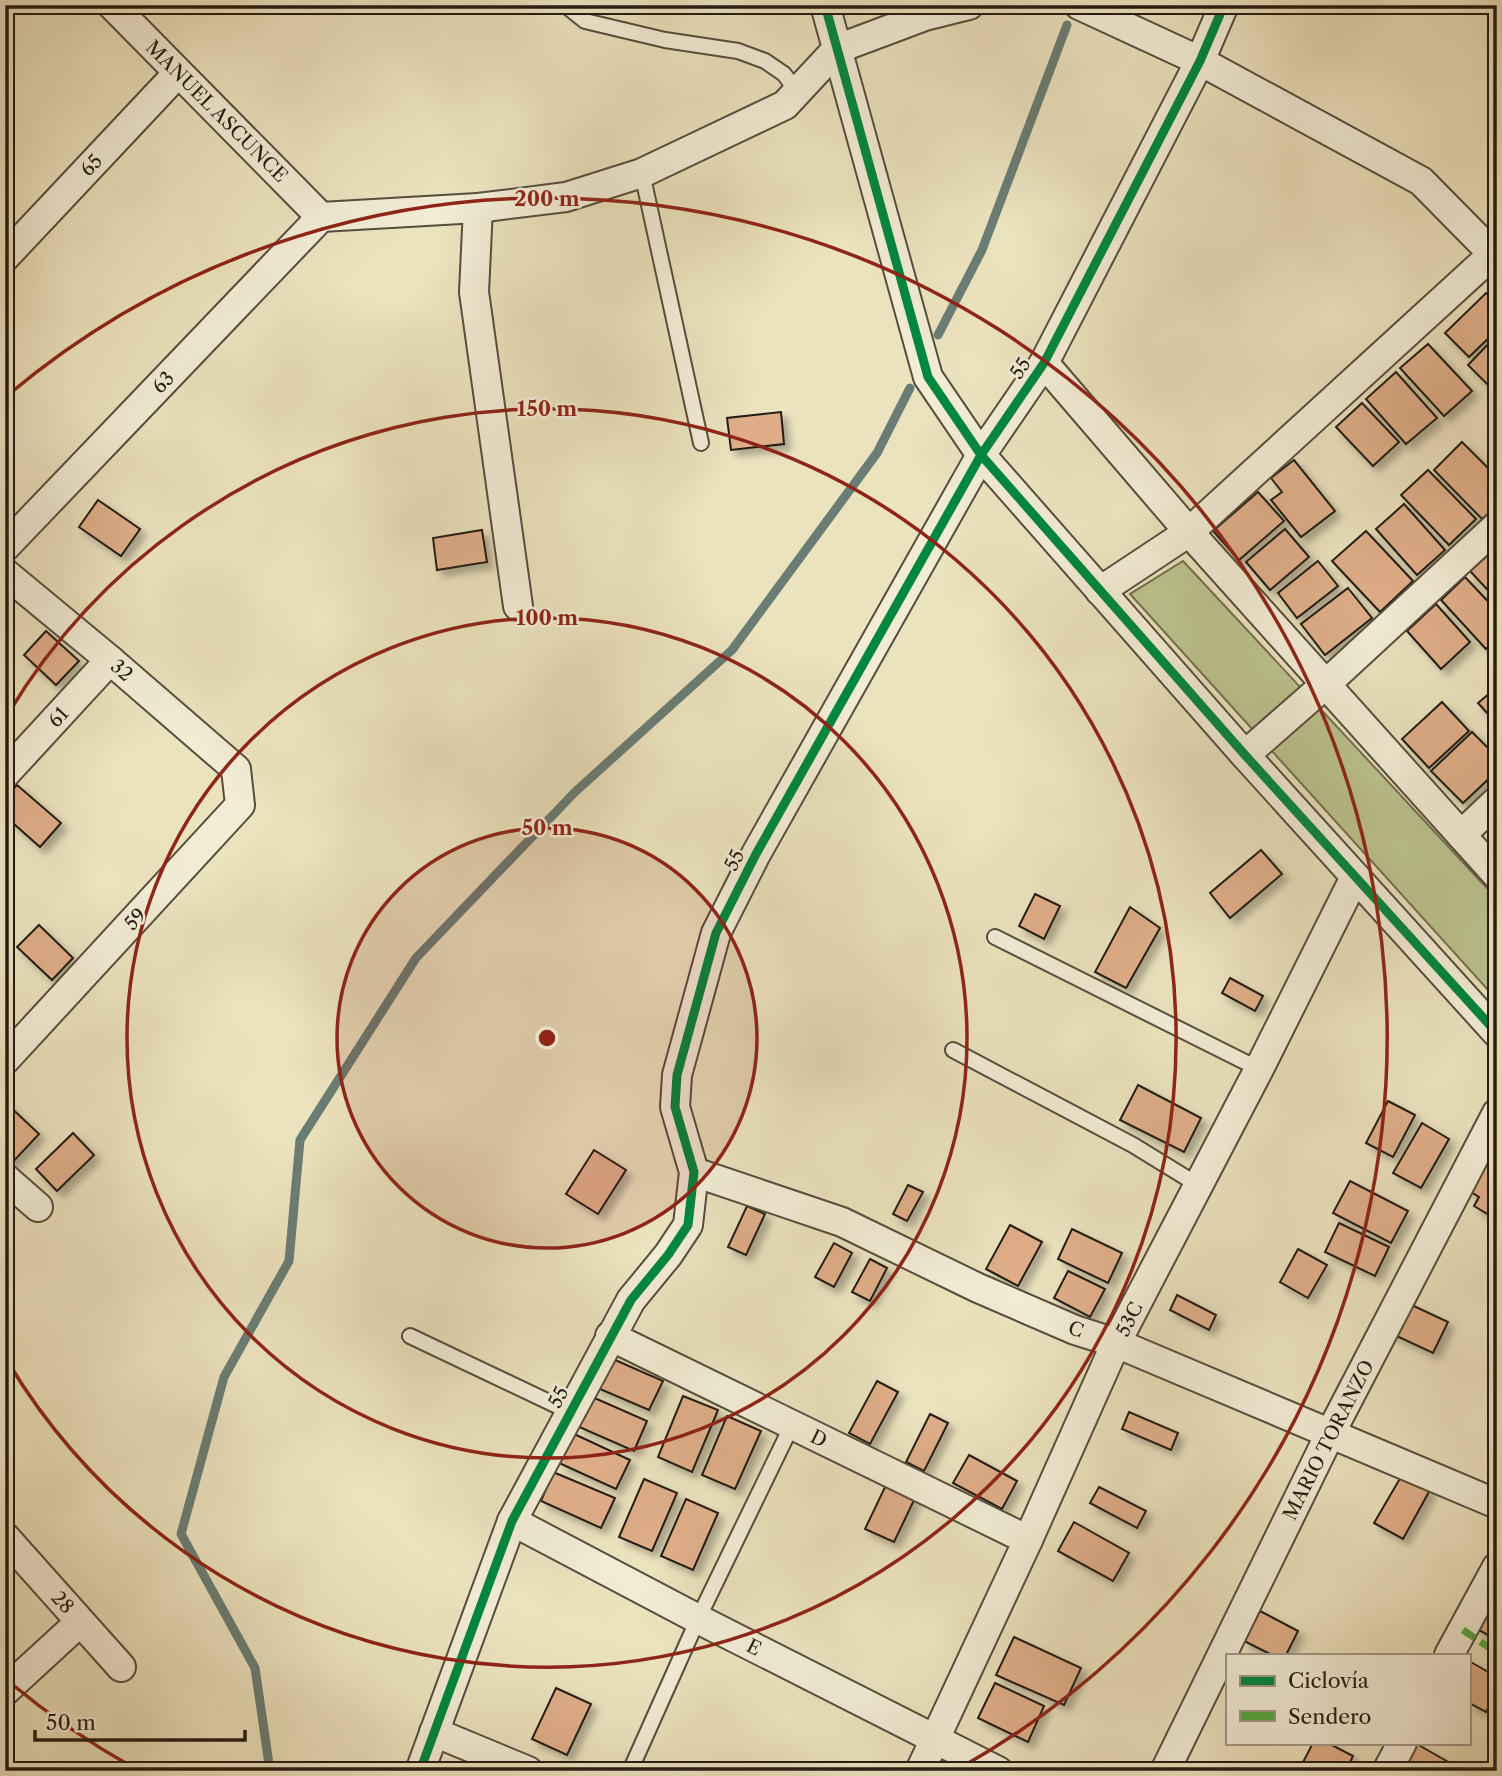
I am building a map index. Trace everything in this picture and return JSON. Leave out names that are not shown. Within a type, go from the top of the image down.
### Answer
[{"type":"street","name":"MANUEL ASCUNCE","points":[[112,5],[321,218]]},
{"type":"street","points":[[825,5],[928,377],[981,455],[1245,755],[1497,1033]]},
{"type":"street","points":[[321,218],[478,208],[566,197],[642,173],[785,105],[837,49],[925,16],[969,5]]},
{"type":"street","points":[[1079,5],[1200,61],[1421,181],[1495,256],[1189,532],[1100,590]]},
{"type":"street","name":"55","points":[[420,1771],[512,1521],[631,1300],[668,1255],[688,1225],[694,1172],[675,1107],[677,1074],[716,933],[756,854],[981,455],[1044,363],[1200,61],[1224,5]]},
{"type":"street","name":"65","points":[[5,257],[178,73]]},
{"type":"street","points":[[478,208],[474,292],[518,606]]},
{"type":"street","name":"63","points":[[5,547],[321,218]]},
{"type":"street","points":[[1044,363],[1189,532],[1497,874]]},
{"type":"street","points":[[1245,755],[1497,526]]},
{"type":"street","name":"32","points":[[5,573],[236,769]]},
{"type":"street","name":"61","points":[[5,774],[110,660]]},
{"type":"street","name":"59","points":[[5,1060],[240,805],[236,769]]},
{"type":"street","points":[[1461,835],[1497,801]]},
{"type":"street","name":"53C","points":[[920,1771],[1116,1343],[1259,1069],[1355,877]]},
{"type":"street","name":"MARIO TORANZO","points":[[1165,1771],[1331,1432],[1497,1113]]},
{"type":"street","name":"C","points":[[694,1172],[842,1222],[978,1288],[1075,1330],[1116,1343],[1497,1504]]},
{"type":"street","points":[[5,1178],[38,1206]]},
{"type":"street","name":"D","points":[[610,1336],[1028,1540]]},
{"type":"street","name":"E","points":[[512,1521],[998,1771]]},
{"type":"street","name":"28","points":[[5,1537],[121,1667]]},
{"type":"street","points":[[1450,1654],[1497,1567]]},
{"type":"street","points":[[5,1691],[80,1622]]},
{"type":"street","points":[[434,1732],[528,1771]]},
{"type":"street","points":[[1387,1771],[1401,1744]]},
{"type":"lane","points":[[565,5],[585,22],[665,40],[738,51],[765,61],[784,74],[798,93]]},
{"type":"lane","points":[[642,173],[701,443]]},
{"type":"lane","points":[[995,937],[1259,1069]]},
{"type":"lane","points":[[953,1050],[1133,1145],[1198,1185]]},
{"type":"lane","points":[[410,1336],[570,1412]]},
{"type":"lane","points":[[630,1771],[698,1619],[792,1425]]},
{"type":"green space","points":[[1183,561],[1497,899],[1497,1000],[1130,594]]},
{"type":"building","points":[[1486,293],[1497,303],[1497,330],[1469,357],[1445,333]]},
{"type":"building","points":[[1497,335],[1497,381],[1490,387],[1468,365]]},
{"type":"building","points":[[1428,344],[1472,391],[1444,416],[1400,368]]},
{"type":"building","points":[[1396,372],[1437,418],[1406,444],[1366,399]]},
{"type":"building","points":[[1362,403],[1399,442],[1373,466],[1336,427]]},
{"type":"building","points":[[781,412],[784,444],[731,450],[727,418]]},
{"type":"building","points":[[1462,442],[1497,477],[1497,506],[1482,519],[1434,470]]},
{"type":"building","points":[[1294,460],[1335,511],[1301,537],[1271,500],[1282,492],[1271,478]]},
{"type":"building","points":[[1428,470],[1476,519],[1449,545],[1401,495]]},
{"type":"building","points":[[1258,492],[1284,521],[1239,560],[1213,531]]},
{"type":"building","points":[[98,500],[140,529],[121,556],[79,527]]},
{"type":"building","points":[[1404,504],[1445,550],[1417,575],[1376,529]]},
{"type":"building","points":[[1285,529],[1309,557],[1270,590],[1246,562]]},
{"type":"building","points":[[482,530],[487,562],[437,570],[433,538]]},
{"type":"building","points":[[1366,531],[1413,581],[1380,612],[1332,561]]},
{"type":"building","points":[[1497,547],[1497,600],[1470,571]]},
{"type":"building","points":[[1318,561],[1338,586],[1297,618],[1278,593]]},
{"type":"building","points":[[1465,577],[1497,611],[1497,639],[1486,649],[1441,600]]},
{"type":"building","points":[[1348,588],[1372,618],[1325,655],[1301,624]]},
{"type":"building","points":[[1436,604],[1470,642],[1441,669],[1407,631]]},
{"type":"building","points":[[46,631],[79,661],[56,685],[24,655]]},
{"type":"building","points":[[1497,687],[1497,724],[1478,703]]},
{"type":"building","points":[[1442,702],[1469,731],[1429,768],[1402,739]]},
{"type":"building","points":[[1472,732],[1497,757],[1497,771],[1463,803],[1431,771]]},
{"type":"building","points":[[17,785],[61,823],[40,847],[5,816],[5,798]]},
{"type":"building","points":[[1261,850],[1282,874],[1230,918],[1210,893]]},
{"type":"building","points":[[1035,894],[1060,906],[1044,939],[1019,926]]},
{"type":"building","points":[[1130,907],[1160,928],[1126,988],[1095,972]]},
{"type":"building","points":[[39,925],[73,958],[52,980],[17,947]]},
{"type":"building","points":[[1230,978],[1263,996],[1255,1011],[1222,993]]},
{"type":"building","points":[[1138,1085],[1201,1118],[1184,1152],[1120,1120]]},
{"type":"building","points":[[1388,1101],[1415,1115],[1393,1157],[1366,1143]]},
{"type":"building","points":[[5,1102],[39,1134],[11,1164],[5,1159]]},
{"type":"building","points":[[1422,1123],[1449,1139],[1421,1188],[1393,1173]]},
{"type":"building","points":[[73,1133],[94,1155],[57,1191],[36,1169]]},
{"type":"building","points":[[594,1150],[626,1170],[598,1214],[566,1194]]},
{"type":"building","points":[[1487,1154],[1497,1160],[1497,1203],[1489,1215],[1474,1206],[1479,1197],[1465,1188]]},
{"type":"building","points":[[1350,1181],[1408,1211],[1391,1243],[1333,1213]]},
{"type":"building","points":[[908,1185],[923,1192],[907,1221],[893,1214]]},
{"type":"building","points":[[747,1206],[765,1214],[746,1255],[728,1247]]},
{"type":"building","points":[[1339,1223],[1389,1247],[1375,1276],[1325,1252]]},
{"type":"building","points":[[1010,1225],[1042,1242],[1018,1286],[986,1269]]},
{"type":"building","points":[[1072,1229],[1122,1253],[1108,1283],[1058,1259]]},
{"type":"building","points":[[834,1243],[852,1253],[834,1287],[815,1277]]},
{"type":"building","points":[[1298,1249],[1327,1265],[1308,1298],[1280,1282]]},
{"type":"building","points":[[870,1259],[887,1268],[870,1301],[852,1292]]},
{"type":"building","points":[[1068,1271],[1105,1289],[1090,1317],[1054,1298]]},
{"type":"building","points":[[1177,1295],[1216,1315],[1209,1330],[1170,1310]]},
{"type":"building","points":[[1401,1300],[1448,1322],[1433,1353],[1386,1331]]},
{"type":"building","points":[[606,1356],[663,1381],[649,1410],[593,1386]]},
{"type":"building","points":[[877,1381],[898,1392],[870,1444],[849,1433]]},
{"type":"building","points":[[590,1396],[647,1421],[634,1451],[577,1426]]},
{"type":"building","points":[[683,1396],[718,1410],[692,1472],[658,1457]]},
{"type":"building","points":[[1129,1412],[1178,1433],[1171,1450],[1122,1429]]},
{"type":"building","points":[[930,1414],[948,1423],[924,1471],[906,1462]]},
{"type":"building","points":[[727,1416],[761,1431],[735,1489],[702,1475]]},
{"type":"building","points":[[572,1433],[630,1460],[616,1489],[559,1463]]},
{"type":"building","points":[[969,1455],[1017,1481],[1002,1509],[953,1483]]},
{"type":"building","points":[[553,1472],[615,1498],[601,1528],[541,1501]]},
{"type":"building","points":[[1402,1475],[1430,1490],[1403,1539],[1374,1523]]},
{"type":"building","points":[[644,1479],[677,1493],[652,1551],[619,1537]]},
{"type":"building","points":[[886,1485],[915,1498],[894,1542],[865,1529]]},
{"type":"building","points":[[1099,1487],[1146,1511],[1137,1528],[1090,1503]]},
{"type":"building","points":[[686,1499],[718,1513],[693,1570],[661,1556]]},
{"type":"building","points":[[1074,1522],[1129,1553],[1113,1581],[1058,1551]]},
{"type":"building","points":[[1493,1602],[1497,1605],[1497,1640],[1477,1629]]},
{"type":"building","points":[[1260,1611],[1298,1631],[1286,1654],[1270,1654],[1244,1641]]},
{"type":"building","points":[[1014,1637],[1081,1668],[1064,1705],[996,1675]]},
{"type":"building","points":[[1470,1662],[1497,1677],[1497,1693],[1486,1712],[1470,1704]]},
{"type":"building","points":[[995,1683],[1044,1706],[1028,1742],[978,1718]]},
{"type":"building","points":[[556,1688],[591,1704],[567,1755],[532,1739]]},
{"type":"building","points":[[1312,1744],[1330,1744],[1353,1756],[1346,1771],[1310,1771],[1301,1766]]},
{"type":"building","points":[[1414,1744],[1452,1764],[1448,1771],[1399,1771]]},
{"type":"waterway","points":[[938,335],[982,250],[1067,25]]},
{"type":"waterway","points":[[270,1771],[255,1668],[181,1534],[224,1377],[289,1261],[300,1140],[416,958],[575,792],[732,650],[877,453],[910,388]]},
{"type":"marked path","points":[[1463,1630],[1497,1653]]},
{"type":"cycle path","points":[[825,5],[928,377],[981,455],[1245,755],[1497,1033]]},
{"type":"cycle path","points":[[420,1771],[512,1521],[631,1300],[668,1255],[688,1225],[694,1172],[675,1107],[677,1075],[716,933],[756,854],[981,455],[1044,363],[1200,61],[1224,5]]}]
